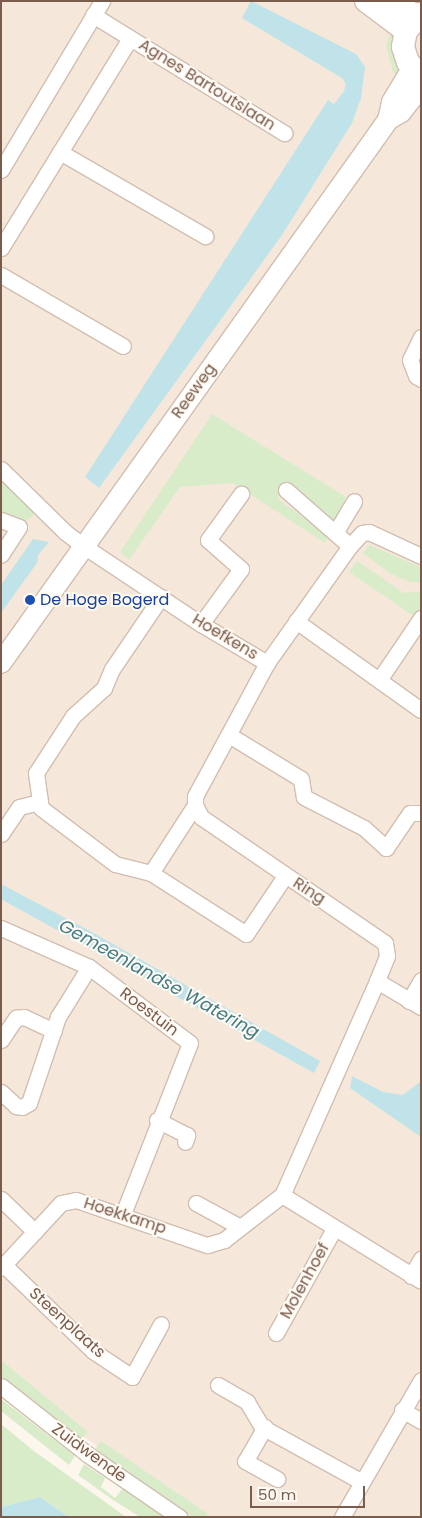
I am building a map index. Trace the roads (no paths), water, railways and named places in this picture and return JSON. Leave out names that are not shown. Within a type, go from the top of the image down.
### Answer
[{"type":"main road","points":[[366,1],[415,20]]},
{"type":"main road","points":[[388,1],[415,20]]},
{"type":"main road","points":[[415,20],[405,55],[418,77]]},
{"type":"street","points":[[1,170],[102,1]]},
{"type":"street","name":"Agnes Bartoutslaan","points":[[93,16],[284,133]]},
{"type":"street","name":"Agnes Bartoutslaan","points":[[1,248],[130,38]]},
{"type":"street","name":"Reeweg","points":[[1,662],[82,545],[388,120],[392,102],[418,77]]},
{"type":"street","points":[[60,152],[204,236]]},
{"type":"street","points":[[1,274],[123,346]]},
{"type":"street","points":[[421,337],[410,360],[416,376],[421,379]]},
{"type":"street","points":[[1,468],[44,512],[82,545]]},
{"type":"street","points":[[286,490],[350,546]]},
{"type":"street","points":[[201,624],[241,569],[208,540],[241,494]]},
{"type":"street","points":[[336,533],[354,501]]},
{"type":"street","points":[[1,520],[19,527],[1,555]]},
{"type":"street","points":[[151,873],[195,805],[195,796],[267,663],[350,546],[362,533],[369,532],[421,556]]},
{"type":"street","name":"Hoefkens","points":[[82,545],[201,624],[267,663]]},
{"type":"street","points":[[160,597],[112,669],[104,688],[73,716],[36,773],[40,808],[115,864],[151,873],[246,934],[285,876]]},
{"type":"street","points":[[379,680],[421,618]]},
{"type":"street","points":[[296,621],[421,710]]},
{"type":"street","points":[[229,734],[301,780],[304,797],[364,828],[386,848],[410,813],[421,813]]},
{"type":"street","points":[[1,834],[20,807],[40,802]]},
{"type":"street","name":"Ring","points":[[195,805],[201,817],[385,943],[387,956],[377,981],[282,1195]]},
{"type":"street","name":"Roestuin","points":[[1,928],[88,967],[190,1043],[157,1120],[123,1214]]},
{"type":"street","points":[[1,1092],[16,1106],[22,1107],[29,1103],[58,1017],[88,967]]},
{"type":"street","points":[[377,981],[415,1004],[421,980]]},
{"type":"street","points":[[1,1040],[16,1018],[24,1017],[54,1031]]},
{"type":"street","points":[[157,1120],[187,1136],[185,1142]]},
{"type":"street","points":[[282,1195],[334,1229],[416,1278],[421,1259]]},
{"type":"street","name":"Hoekkamp","points":[[3,1267],[62,1203],[76,1200],[123,1214],[207,1245],[224,1240],[282,1195]]},
{"type":"street","points":[[1,1199],[36,1232]]},
{"type":"street","points":[[196,1203],[240,1228]]},
{"type":"street","name":"Molenhoef","points":[[276,1333],[334,1229]]},
{"type":"street","name":"Steenplaats","points":[[3,1267],[93,1351],[132,1377],[160,1324]]},
{"type":"street","points":[[342,1517],[421,1380]]},
{"type":"street","points":[[218,1385],[247,1402],[265,1427],[362,1482]]},
{"type":"street","name":"Zuidwende","points":[[1,1386],[87,1454],[178,1517]]},
{"type":"street","points":[[402,1410],[421,1421]]},
{"type":"street","points":[[265,1427],[245,1460],[277,1479]]},
{"type":"water","points":[[251,1],[356,54],[365,67],[361,98],[352,123],[282,235],[99,488],[85,477],[328,100],[334,104],[344,91],[346,84],[342,78],[242,18]]},
{"type":"water","points":[[33,539],[49,542],[38,555],[37,563],[1,613],[1,585]]},
{"type":"water","name":"Gemeenlandse Watering","points":[[1,884],[90,931],[320,1061],[314,1073],[1,899]]},
{"type":"water","points":[[352,1076],[383,1092],[403,1095],[421,1081],[421,1137],[350,1088]]},
{"type":"water","points":[[40,1497],[69,1517],[1,1517],[1,1507]]},
{"type":"place","name":"De Hoge Bogerd","points":[[30,600]]}]
